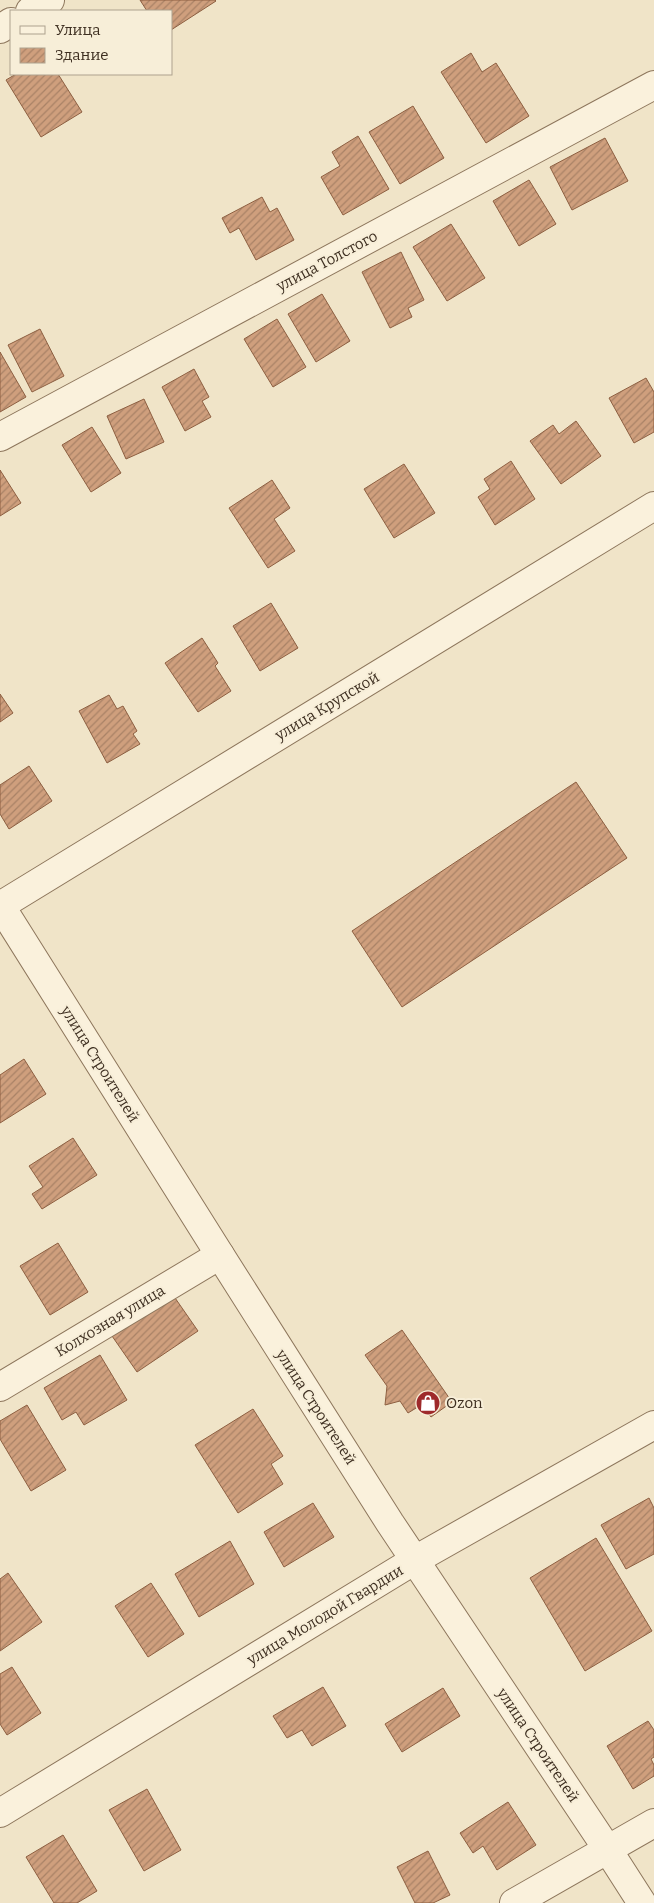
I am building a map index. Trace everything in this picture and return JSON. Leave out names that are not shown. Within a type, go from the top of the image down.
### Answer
[{"type":"street","points":[[32,10],[50,0]]},
{"type":"street","name":"улица Толстого","points":[[0,437],[654,85]]},
{"type":"street","name":"улица Крупской","points":[[0,905],[654,506]]},
{"type":"street","name":"улица Строителей","points":[[0,905],[415,1560],[642,1903]]},
{"type":"street","name":"Колхозная улица","points":[[0,1386],[220,1255]]},
{"type":"street","name":"улица Молодой Гвардии","points":[[0,1813],[415,1560],[654,1425]]},
{"type":"street","points":[[514,1903],[654,1824]]},
{"type":"building","points":[[140,0],[216,1],[172,29],[172,10],[146,10]]},
{"type":"building","points":[[471,53],[482,72],[496,63],[529,116],[486,143],[441,72]]},
{"type":"building","points":[[14,75],[59,75],[82,112],[41,137],[6,80]]},
{"type":"building","points":[[413,106],[444,158],[400,184],[369,132]]},
{"type":"building","points":[[358,136],[389,189],[343,215],[321,177],[340,166],[332,152]]},
{"type":"building","points":[[605,138],[628,181],[572,210],[550,167]]},
{"type":"building","points":[[529,180],[556,224],[519,246],[493,201]]},
{"type":"building","points":[[262,197],[270,212],[277,208],[294,240],[256,260],[239,228],[230,233],[222,218]]},
{"type":"building","points":[[451,224],[485,278],[447,301],[413,247]]},
{"type":"building","points":[[401,252],[424,300],[408,308],[412,317],[390,328],[362,272]]},
{"type":"building","points":[[322,294],[350,341],[316,362],[288,314]]},
{"type":"building","points":[[277,319],[306,367],[273,387],[244,339]]},
{"type":"building","points":[[40,329],[64,376],[32,392],[8,345]]},
{"type":"building","points":[[0,352],[26,397],[0,412]]},
{"type":"building","points":[[194,369],[209,397],[202,401],[211,417],[185,431],[162,387]]},
{"type":"building","points":[[646,378],[654,392],[654,432],[634,443],[609,398]]},
{"type":"building","points":[[144,399],[164,442],[126,459],[107,416]]},
{"type":"building","points":[[576,421],[601,456],[561,484],[530,441],[553,425],[559,434]]},
{"type":"building","points":[[92,427],[121,473],[91,492],[62,445]]},
{"type":"building","points":[[511,461],[535,499],[495,525],[478,497],[490,489],[484,479]]},
{"type":"building","points":[[404,464],[435,513],[394,538],[364,489]]},
{"type":"building","points":[[0,470],[21,503],[0,516]]},
{"type":"building","points":[[272,480],[290,508],[274,519],[295,551],[268,568],[229,508]]},
{"type":"building","points":[[271,603],[298,648],[260,671],[233,626]]},
{"type":"building","points":[[202,638],[218,663],[215,666],[231,691],[198,712],[165,663]]},
{"type":"building","points":[[0,694],[13,713],[0,722]]},
{"type":"building","points":[[109,695],[117,709],[123,706],[137,731],[133,734],[140,744],[107,763],[79,711]]},
{"type":"building","points":[[29,766],[52,801],[9,829],[0,814],[0,785]]},
{"type":"building","points":[[576,782],[627,858],[402,1007],[352,931]]},
{"type":"building","points":[[24,1059],[46,1094],[0,1123],[0,1075]]},
{"type":"building","points":[[73,1138],[97,1175],[42,1209],[32,1194],[43,1187],[29,1166]]},
{"type":"building","points":[[58,1243],[88,1292],[50,1315],[20,1266]]},
{"type":"building","points":[[173,1295],[198,1331],[137,1372],[112,1336]]},
{"type":"building","points":[[402,1330],[452,1402],[431,1417],[421,1405],[408,1413],[400,1401],[385,1405],[387,1386],[365,1355]]},
{"type":"building","points":[[100,1355],[127,1400],[84,1425],[76,1412],[62,1420],[44,1388]]},
{"type":"building","points":[[27,1405],[66,1470],[31,1491],[0,1439],[0,1421]]},
{"type":"building","points":[[253,1409],[283,1456],[271,1464],[283,1484],[238,1513],[195,1445]]},
{"type":"building","points":[[649,1498],[654,1508],[654,1554],[626,1569],[601,1525]]},
{"type":"building","points":[[313,1503],[334,1537],[284,1567],[264,1532]]},
{"type":"building","points":[[596,1538],[652,1631],[585,1671],[530,1578]]},
{"type":"building","points":[[230,1541],[254,1584],[199,1617],[175,1574]]},
{"type":"building","points":[[8,1573],[42,1622],[0,1651],[0,1579]]},
{"type":"building","points":[[151,1583],[184,1634],[148,1657],[115,1606]]},
{"type":"building","points":[[12,1667],[41,1713],[7,1735],[0,1724],[0,1674]]},
{"type":"building","points":[[323,1687],[346,1726],[312,1746],[302,1730],[287,1738],[273,1716]]},
{"type":"building","points":[[443,1688],[460,1716],[402,1752],[385,1724]]},
{"type":"building","points":[[648,1721],[654,1730],[654,1757],[651,1759],[654,1765],[654,1776],[633,1789],[607,1746]]},
{"type":"building","points":[[147,1789],[181,1850],[144,1871],[109,1810]]},
{"type":"building","points":[[508,1802],[536,1845],[497,1870],[483,1846],[473,1853],[460,1833]]},
{"type":"building","points":[[63,1835],[97,1891],[77,1903],[54,1903],[26,1857]]},
{"type":"building","points":[[428,1851],[450,1895],[433,1903],[415,1903],[397,1867]]},
{"type":"place","name":"Ozon","points":[[428,1403]]}]
